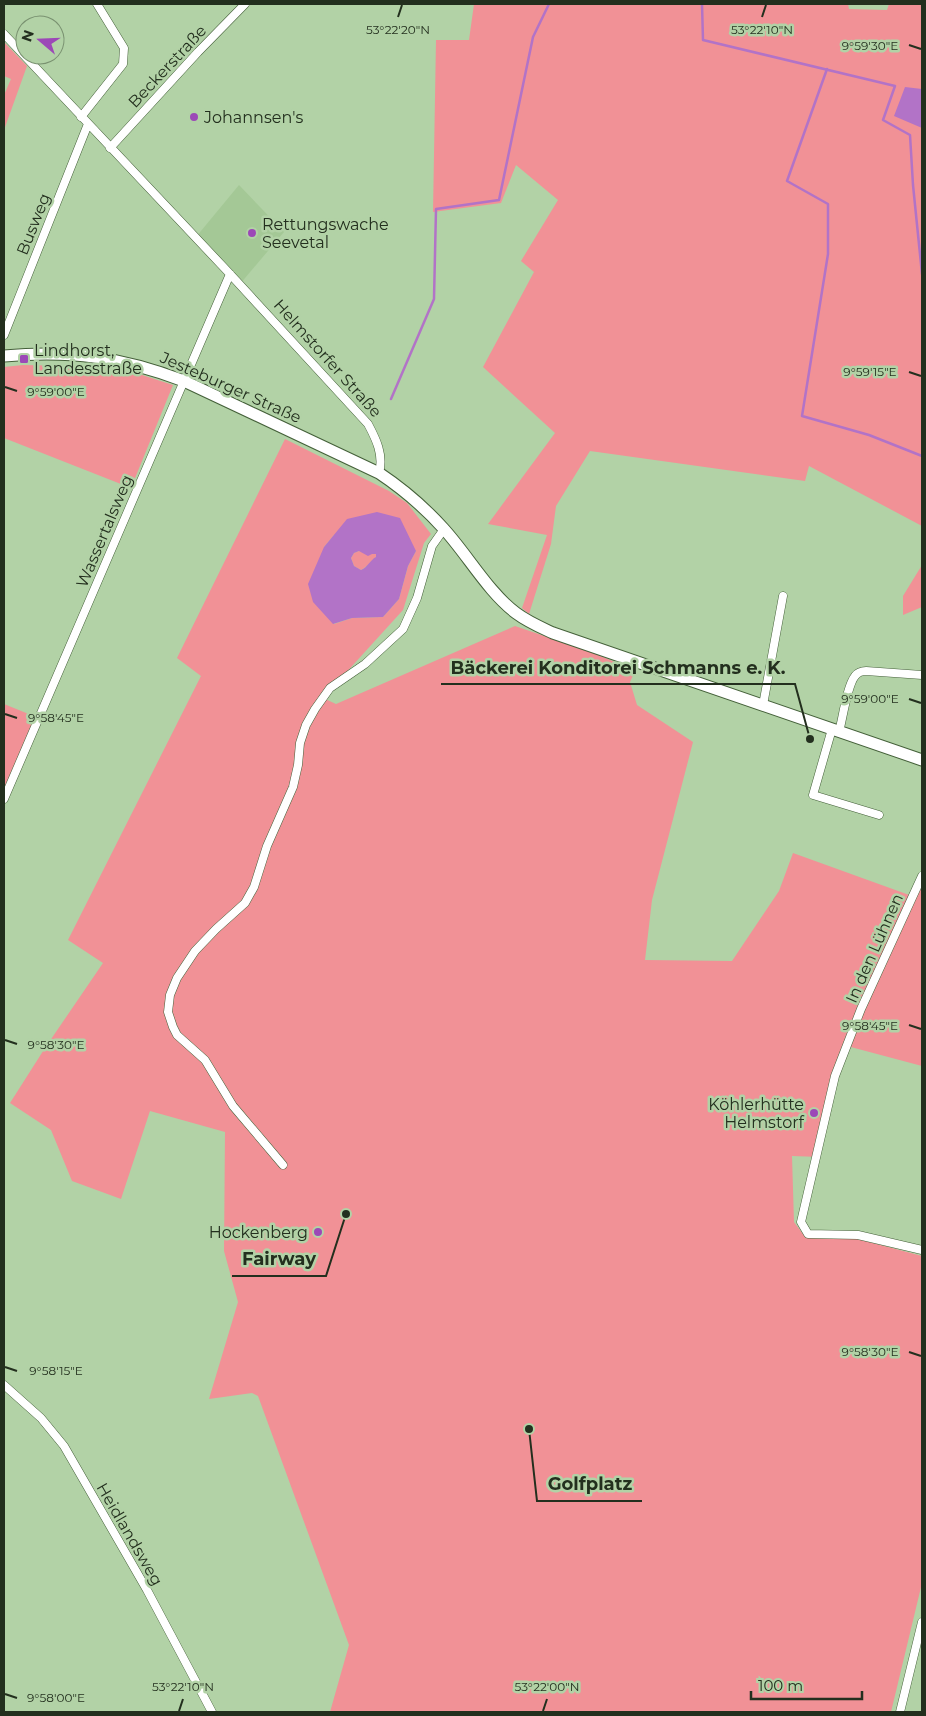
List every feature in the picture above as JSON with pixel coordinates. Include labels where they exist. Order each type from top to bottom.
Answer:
[{"type":"main road","name":"Jesteburger Straße","points":[[4,356],[63,354],[92,356],[124,361],[154,370],[184,381],[379,473]]},
{"type":"main road","points":[[379,473],[418,501],[444,529],[500,598],[532,624],[553,633],[922,760]]},
{"type":"street","points":[[81,116],[123,64],[124,48],[97,4]]},
{"type":"street","name":"Beckerstraße","points":[[110,148],[245,4]]},
{"type":"street","name":"Helmstorfer Straße","points":[[4,34],[368,424],[377,441],[381,467],[379,473]]},
{"type":"street","name":"Busweg","points":[[4,335],[88,124]]},
{"type":"street","name":"Wassertalsweg","points":[[4,799],[230,274]]},
{"type":"street","points":[[283,1166],[232,1106],[205,1060],[177,1035],[168,1012],[170,995],[177,978],[195,951],[216,928],[245,903],[254,887],[267,846],[293,787],[300,743],[314,709],[330,688],[365,664],[403,629],[417,598],[432,546],[444,529]]},
{"type":"street","points":[[763,705],[783,596]]},
{"type":"street","points":[[879,815],[813,795],[855,676],[866,671],[922,675]]},
{"type":"street","name":"In den Lühnen","points":[[922,876],[861,1008],[835,1076],[801,1222],[808,1234],[858,1235],[922,1250]]},
{"type":"street","name":"Heidlandsweg","points":[[4,1384],[41,1418],[64,1446],[147,1590],[212,1712]]},
{"type":"street","points":[[900,1712],[920,1638],[922,1622]]},
{"type":"shaded area","points":[[474,4],[848,4],[849,9],[887,10],[889,4],[922,4],[922,526],[809,466],[805,481],[590,451],[556,506],[551,544],[529,614],[522,608],[547,535],[488,524],[555,433],[483,367],[534,272],[521,261],[558,200],[516,165],[501,203],[433,212],[436,40],[469,40]]},
{"type":"shaded area","points":[[4,42],[15,53],[15,65],[27,66],[4,130],[4,95],[11,79],[4,76]]},
{"type":"shaded area","points":[[905,87],[922,89],[922,128],[894,116]]},
{"type":"shaded area","points":[[239,185],[284,232],[240,284],[196,237]]},
{"type":"shaded area","points":[[23,365],[117,367],[173,385],[131,488],[4,438],[4,367]]},
{"type":"shaded area","points":[[285,439],[389,491],[407,503],[431,534],[424,543],[403,610],[323,698],[336,704],[515,626],[591,652],[627,667],[637,667],[630,682],[637,705],[693,742],[652,900],[645,960],[732,961],[779,891],[793,853],[912,896],[922,876],[922,1066],[847,1046],[837,1077],[820,1157],[792,1156],[794,1222],[806,1238],[858,1239],[922,1256],[922,1583],[891,1712],[330,1712],[349,1645],[258,1396],[252,1393],[209,1399],[238,1302],[224,1251],[225,1132],[150,1111],[121,1199],[72,1181],[51,1130],[10,1103],[103,963],[68,940],[201,676],[177,658]],"holes":[[[334,535],[416,551],[408,566],[399,599],[383,617],[352,618],[334,624],[324,547]]]},
{"type":"shaded area","points":[[377,512],[400,518],[416,551],[408,566],[399,599],[383,617],[352,618],[333,624],[313,602],[308,584],[324,547],[347,519]],"holes":[[[359,551],[368,556],[376,554],[376,557],[363,569],[361,570],[354,566],[351,558],[354,553]]]},
{"type":"shaded area","points":[[359,551],[376,554],[376,557],[361,570],[354,566],[351,558],[354,553]]},
{"type":"shaded area","points":[[922,565],[922,607],[903,615],[903,596]]},
{"type":"shaded area","points":[[4,704],[36,717],[4,791]]},
{"type":"waterway","points":[[391,399],[434,299],[436,209],[499,200],[533,37],[549,4]]},
{"type":"waterway","points":[[702,4],[703,40],[895,86],[883,120],[910,135],[922,274]]},
{"type":"waterway","points":[[827,69],[787,181],[828,204],[828,254],[802,416],[869,435],[922,456]]},
{"type":"place","name":"Johannsen's","points":[[194,117]]},
{"type":"place","name":"Rettungswache Seevetal","points":[[252,233]]},
{"type":"place","name":"Lindhorst, Landesstraße","points":[[24,359]]},
{"type":"place","name":"Bäckerei Konditorei Schmanns e. K.","points":[[810,739]]},
{"type":"place","name":"Köhlerhütte Helmstorf","points":[[814,1113]]},
{"type":"place","name":"Fairway","points":[[346,1214]]},
{"type":"place","name":"Hockenberg","points":[[318,1232]]},
{"type":"place","name":"Golfplatz","points":[[529,1429]]}]
